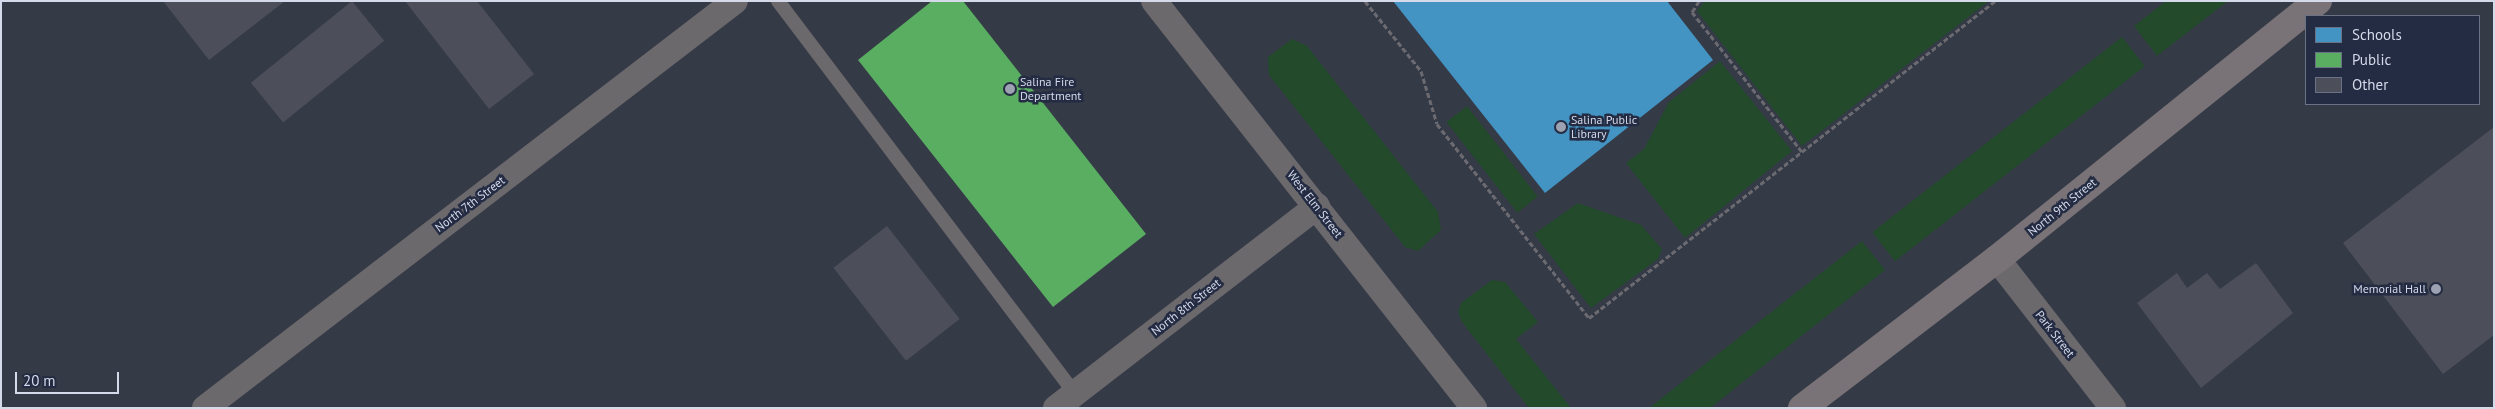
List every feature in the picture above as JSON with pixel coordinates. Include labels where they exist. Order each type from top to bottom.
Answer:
[{"type":"main road","name":"North 9th Street","points":[[1802,408],[1997,259],[2318,1]]},
{"type":"street","name":"North 7th Street","points":[[204,408],[735,1]]},
{"type":"street","name":"West Elm Street","points":[[1154,1],[1474,408]]},
{"type":"street","name":"North 8th Street","points":[[1065,400],[1317,206]]},
{"type":"street","name":"Park Street","points":[[1997,259],[2113,408]]},
{"type":"lane","points":[[778,1],[1065,400]]},
{"type":"path","points":[[1365,1],[1421,71],[1437,124],[1589,318],[1995,1]]},
{"type":"path","points":[[1699,1],[1692,12],[1802,152]]},
{"type":"green space","points":[[1705,1],[1989,1],[1802,146],[1697,11]]},
{"type":"green space","points":[[2166,1],[2228,1],[2157,56],[2134,26]]},
{"type":"green space","points":[[2122,37],[2145,66],[1895,261],[1872,232]]},
{"type":"green space","points":[[1292,39],[1307,46],[1438,212],[1441,230],[1418,251],[1405,247],[1269,75],[1268,57]]},
{"type":"green space","points":[[1720,61],[1792,151],[1685,238],[1626,163],[1644,149],[1669,102]]},
{"type":"green space","points":[[1467,106],[1538,197],[1517,213],[1447,122]]},
{"type":"green space","points":[[1578,203],[1641,225],[1662,249],[1658,259],[1591,308],[1534,234]]},
{"type":"green space","points":[[1862,241],[1885,270],[1710,408],[1649,408]]},
{"type":"green space","points":[[1492,280],[1505,282],[1538,322],[1516,339],[1571,408],[1529,408],[1462,322],[1458,312],[1461,303]]},
{"type":"building: Schools","name":"Salina Public Library","points":[[1393,1],[1667,1],[1713,60],[1545,193]]},
{"type":"building: Public","points":[[932,1],[963,1],[1146,234],[1053,307],[858,60]]},
{"type":"building: Other","points":[[163,1],[285,1],[209,60]]},
{"type":"building: Other","points":[[352,1],[384,41],[283,122],[251,83]]},
{"type":"building: Other","points":[[405,1],[477,1],[534,74],[489,109]]},
{"type":"building: Other","name":"Memorial Hall","points":[[2494,127],[2494,335],[2443,374],[2343,243]]},
{"type":"building: Other","points":[[887,226],[960,319],[906,361],[833,268]]},
{"type":"building: Other","points":[[2256,263],[2293,313],[2201,388],[2137,303],[2177,273],[2187,288],[2207,273],[2220,289]]},
{"type":"place","name":"Salina Fire Department","points":[[1010,89]]},
{"type":"place","name":"Salina Public Library","points":[[1561,127]]},
{"type":"place","name":"Memorial Hall","points":[[2436,289]]}]
